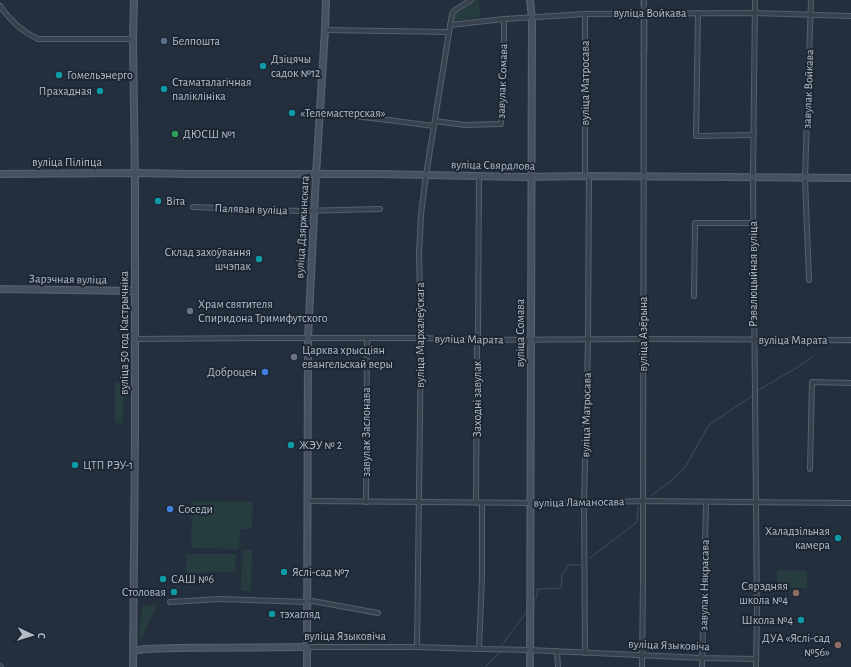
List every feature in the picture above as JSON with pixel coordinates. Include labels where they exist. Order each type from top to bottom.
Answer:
[{"type":"street","name":"вуліца 50 год Кастрычніка","points":[[133,667],[135,443],[134,0]]},
{"type":"street","name":"вуліца Дзяржынскага","points":[[307,667],[308,338],[316,174],[326,30],[326,0]]},
{"type":"street","name":"вуліца Мархалеўскага","points":[[417,647],[421,338],[419,254],[421,215],[426,175],[453,12],[471,0]]},
{"type":"street","name":"вуліца Сомава","points":[[530,0],[532,18],[530,667]]},
{"type":"street","name":"вуліца Азёрына","points":[[642,667],[644,580],[642,502],[644,0]]},
{"type":"street","name":"Рэвалюцыйная вуліца","points":[[755,0],[753,223],[756,667]]},
{"type":"street","name":"завулак Войкава","points":[[808,280],[805,178],[811,0]]},
{"type":"street","points":[[0,6],[20,28],[38,39],[133,39]]},
{"type":"street","points":[[698,13],[696,136],[754,135]]},
{"type":"street","name":"вуліца Войкава","points":[[450,25],[585,14],[755,13],[851,16]]},
{"type":"street","name":"вуліца Матросава","points":[[584,652],[584,503],[588,340],[585,14]]},
{"type":"street","name":"завулак Сомава","points":[[435,124],[501,124],[504,20]]},
{"type":"street","points":[[326,30],[449,32]]},
{"type":"street","points":[[320,112],[435,124]]},
{"type":"street","name":"вуліца Свярдлова","points":[[135,172],[188,174],[531,177],[851,178]]},
{"type":"street","name":"вуліца Піліпца","points":[[0,174],[135,172]]},
{"type":"street","name":"Заходні завулак","points":[[476,503],[480,176]]},
{"type":"street","name":"Палявая вуліца","points":[[193,207],[314,211],[380,209]]},
{"type":"street","points":[[694,296],[695,223],[753,223]]},
{"type":"street","name":"Зарэчная вуліца","points":[[0,289],[135,291]]},
{"type":"street","name":"завулак Заслонава","points":[[366,502],[367,338]]},
{"type":"street","name":"вуліца Марата","points":[[135,339],[421,338],[477,340],[851,340]]},
{"type":"street","points":[[810,469],[812,382],[851,383]]},
{"type":"street","name":"вуліца Ламаносава","points":[[307,501],[476,503],[851,503]]},
{"type":"street","points":[[480,649],[482,503]]},
{"type":"street","name":"завулак Някрасава","points":[[702,667],[706,503]]},
{"type":"street","points":[[170,602],[220,599],[307,601],[378,613]]},
{"type":"street","name":"вуліца Языковіча","points":[[133,651],[174,648],[417,647],[756,659]]},
{"type":"street","points":[[557,651],[558,667]]},
{"type":"green space","points":[[474,0],[479,0],[480,17],[455,21],[453,18],[454,13]]},
{"type":"green space","points":[[115,382],[124,383],[123,423],[115,423]]},
{"type":"green space","points":[[192,501],[253,502],[252,529],[240,529],[239,549],[191,548]]},
{"type":"green space","points":[[242,550],[252,550],[251,591],[241,591]]},
{"type":"green space","points":[[186,554],[236,554],[235,572],[186,573]]},
{"type":"green space","points":[[777,570],[807,571],[807,588],[777,587]]},
{"type":"green space","points":[[157,605],[142,638],[139,638],[142,606]]},
{"type":"waterway","points":[[640,7],[641,0]]},
{"type":"waterway","points":[[641,15],[641,171]]},
{"type":"waterway","points":[[647,16],[647,54]]},
{"type":"waterway","points":[[820,343],[851,343]]},
{"type":"waterway","points":[[757,391],[812,357]]},
{"type":"waterway","points":[[651,496],[672,480],[685,467],[709,425],[752,396]]},
{"type":"waterway","points":[[590,558],[637,522],[638,506]]},
{"type":"waterway","points":[[534,609],[534,599],[537,597],[537,589],[561,588],[562,574],[567,565],[584,564]]},
{"type":"waterway","points":[[501,646],[528,610]]},
{"type":"waterway","points":[[485,667],[500,652]]},
{"type":"place","name":"Белпошта","points":[[164,41]]},
{"type":"place","name":"Дзіцячы садок №12","points":[[263,66]]},
{"type":"place","name":"Гомельэнерго","points":[[59,75]]},
{"type":"place","name":"Стаматалагічная паліклініка","points":[[164,89]]},
{"type":"place","name":"Прахадная","points":[[100,91]]},
{"type":"place","name":"«Телемастерская»","points":[[292,113]]},
{"type":"place","name":"ДЮСШ №1","points":[[175,134]]},
{"type":"place","name":"Віта","points":[[158,201]]},
{"type":"place","name":"Склад захоўвання шчэпак","points":[[259,259]]},
{"type":"place","name":"Храм святителя Спиридона Тримифутского","points":[[190,311]]},
{"type":"place","name":"Царква хрысціян евангельскай веры","points":[[294,357]]},
{"type":"place","name":"Доброцен","points":[[265,372]]},
{"type":"place","name":"ЖЭУ № 2","points":[[291,445]]},
{"type":"place","name":"ЦТП РЭУ-1","points":[[75,465]]},
{"type":"place","name":"Соседи","points":[[170,509]]},
{"type":"place","name":"Халадзільная камера","points":[[838,538]]},
{"type":"place","name":"Яслі-сад №7","points":[[284,572]]},
{"type":"place","name":"САШ №6","points":[[163,579]]},
{"type":"place","name":"Столовая","points":[[174,592]]},
{"type":"place","name":"Сярэдняя школа №4","points":[[796,593]]},
{"type":"place","name":"тэхагляд","points":[[272,614]]},
{"type":"place","name":"Школа №4","points":[[801,620]]},
{"type":"place","name":"ДУА «Яслі-сад №56»","points":[[838,645]]}]
